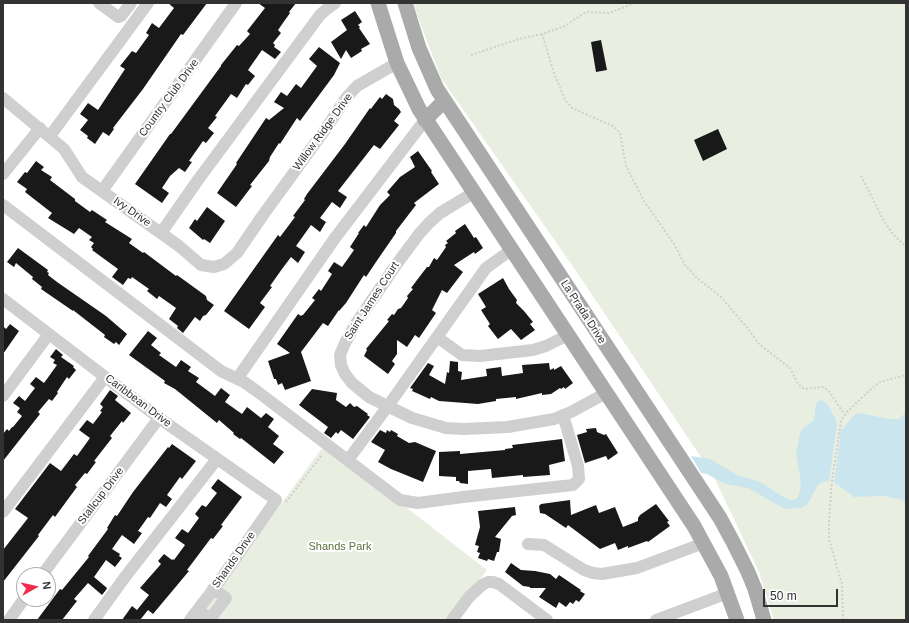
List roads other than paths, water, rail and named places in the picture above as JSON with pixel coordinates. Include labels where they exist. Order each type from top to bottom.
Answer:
[{"type":"main road","points":[[378,3],[397,63],[410,94],[425,120],[704,543],[721,576],[737,620]]},
{"type":"main road","name":"La Prada Drive","points":[[405,3],[424,61],[444,101],[720,518],[748,572],[755,589],[764,620]]},
{"type":"main road","points":[[425,120],[444,101]]},
{"type":"street","points":[[99,3],[118,16],[121,16],[131,3]]},
{"type":"street","points":[[50,136],[148,3]]},
{"type":"street","name":"Country Club Drive","points":[[102,192],[236,3]]},
{"type":"street","points":[[161,233],[198,180],[320,15],[335,3]]},
{"type":"street","name":"Willow Ridge Drive","points":[[263,215],[327,127],[346,98],[358,86],[397,63]]},
{"type":"street","name":"Ivy Drive","points":[[3,98],[64,149],[82,177],[180,246],[201,265],[214,268],[224,264],[237,253],[263,215]]},
{"type":"street","points":[[237,379],[335,238],[425,120]]},
{"type":"street","points":[[3,174],[40,128]]},
{"type":"street","name":"Saint James Court","points":[[473,192],[440,213],[419,234],[371,301],[345,343],[340,355],[341,364],[348,379],[369,397],[412,418],[432,425],[464,430],[508,428],[554,419],[606,393]]},
{"type":"street","points":[[3,205],[221,371],[258,392],[400,500],[418,503],[573,485],[580,479],[578,466],[563,415]]},
{"type":"street","points":[[348,460],[486,268],[511,250]]},
{"type":"street","name":"Caribbean Drive","points":[[3,299],[160,418],[276,500]]},
{"type":"street","points":[[3,396],[8,381],[49,334]]},
{"type":"street","points":[[437,337],[462,355],[480,356],[533,350],[546,346],[568,335]]},
{"type":"street","points":[[3,512],[105,377]]},
{"type":"street","name":"Stallcup Drive","points":[[48,567],[160,418]]},
{"type":"street","points":[[94,620],[125,577],[217,459]]},
{"type":"street","name":"Shands Drive","points":[[190,620],[214,589],[276,500]]},
{"type":"street","points":[[528,544],[544,545],[584,570],[602,574],[636,568],[704,543]]},
{"type":"street","points":[[452,620],[469,597],[482,585],[488,582],[493,582],[499,584],[547,620]]},
{"type":"street","points":[[656,620],[728,593]]},
{"type":"street","points":[[8,620],[18,607]]},
{"type":"water","points":[[820,400],[828,405],[837,425],[829,481],[818,485],[807,505],[801,508],[785,509],[748,488],[725,484],[707,474],[701,473],[691,456],[710,459],[737,475],[760,482],[787,499],[796,499],[799,495],[801,482],[796,453],[800,433],[803,428],[814,420],[816,403]]},
{"type":"water","points":[[906,412],[906,503],[900,499],[883,496],[854,497],[834,482],[841,430],[855,414],[859,413],[889,419],[899,419]]},
{"type":"park label","name":"Shands Park","points":[[340,547]]}]
